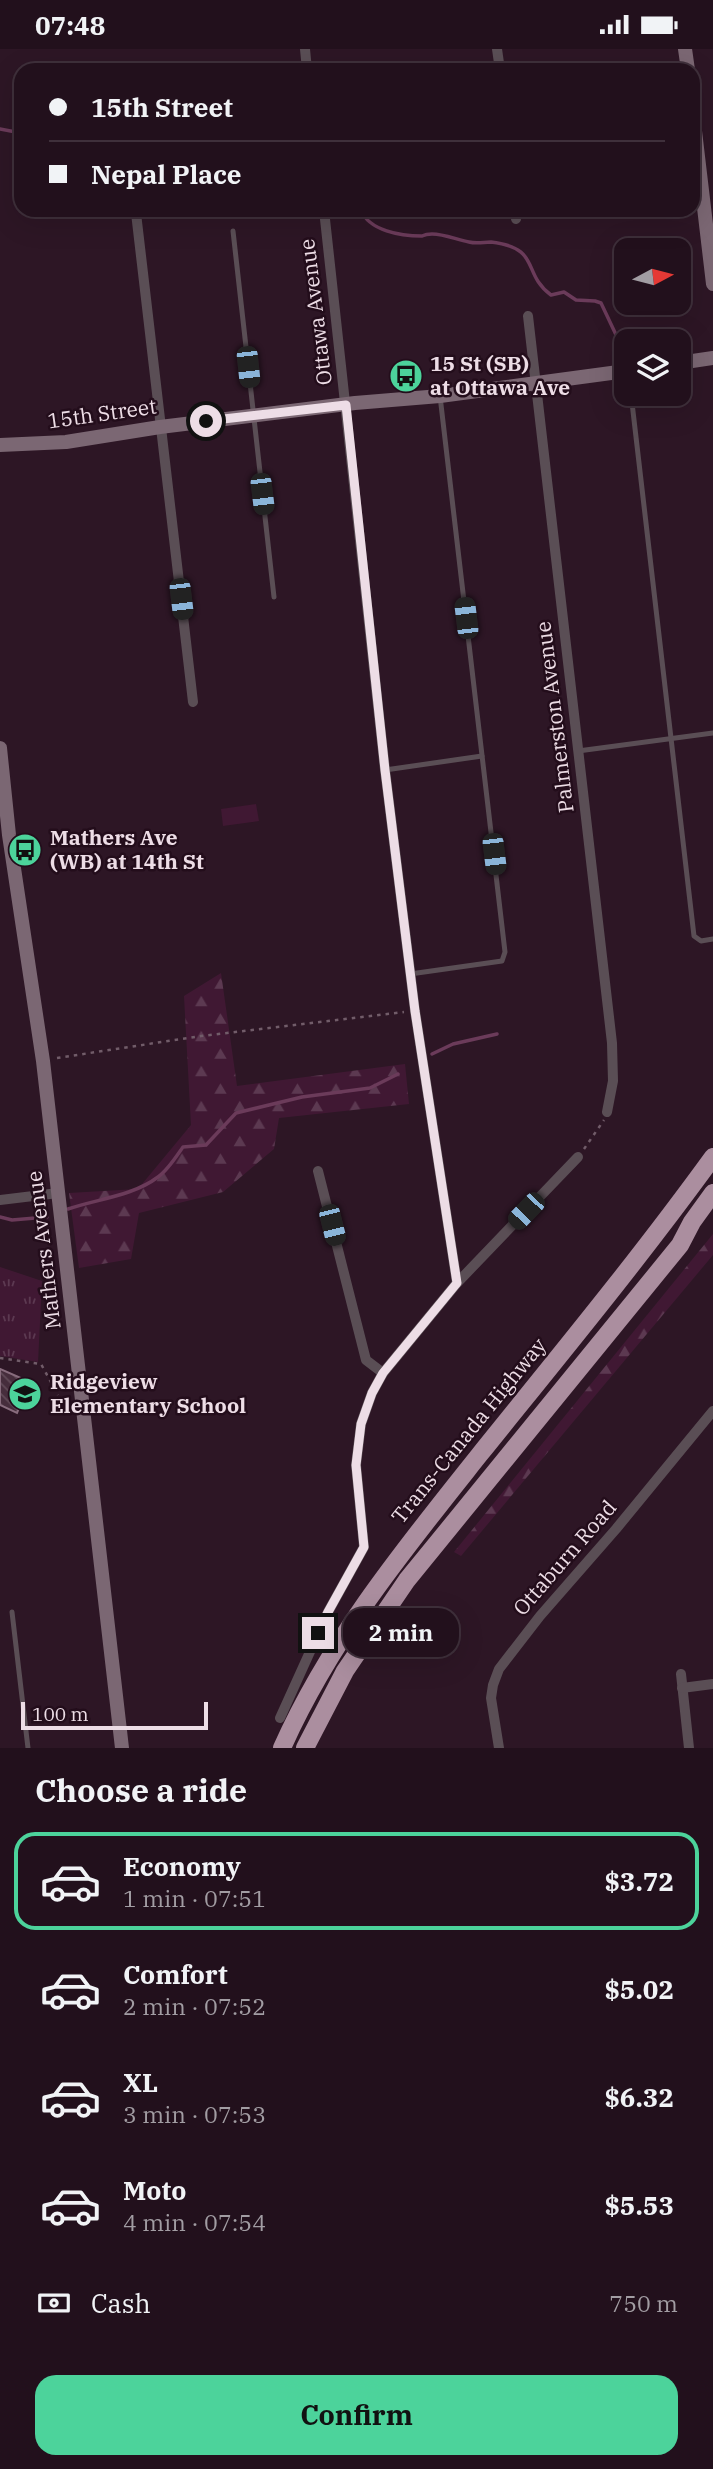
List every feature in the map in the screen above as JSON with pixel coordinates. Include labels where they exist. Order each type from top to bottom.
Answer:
[{"type":"highway","points":[[626,1271],[713,1139]]},
{"type":"highway","name":"Trans-Canada Highway","points":[[282,1748],[327,1660],[368,1598],[713,1157]]},
{"type":"highway","points":[[681,1245],[692,1222],[713,1193]]},
{"type":"highway","points":[[305,1748],[345,1671],[407,1580],[713,1207]]},
{"type":"street","points":[[700,174],[713,284]]},
{"type":"street","points":[[136,217],[193,702]]},
{"type":"street","name":"Ottawa Avenue","points":[[325,217],[410,974],[457,1283]]},
{"type":"street","name":"Palmerston Avenue","points":[[528,316],[612,1043],[613,1081],[607,1112]]},
{"type":"street","points":[[691,361],[713,358]]},
{"type":"street","name":"15th Street","points":[[0,445],[66,442],[160,427],[440,396],[614,373]]},
{"type":"street","name":"Mathers Avenue","points":[[0,748],[4,828],[43,1061],[122,1748]]},
{"type":"street","points":[[280,1718],[328,1612],[364,1547],[356,1465],[361,1424],[372,1393],[383,1373],[457,1283],[578,1157]]},
{"type":"street","points":[[318,1171],[366,1360],[383,1373]]},
{"type":"street","points":[[0,1200],[58,1193]]},
{"type":"street","name":"Ottaburn Road","points":[[499,1748],[492,1698],[499,1669],[540,1616],[713,1412]]},
{"type":"street","points":[[681,1674],[689,1748]]},
{"type":"street","points":[[682,1688],[713,1684]]},
{"type":"lane","points":[[233,231],[274,597]]},
{"type":"lane","points":[[410,974],[502,961],[505,952],[440,396]]},
{"type":"lane","points":[[632,406],[694,936],[701,941],[713,939]]},
{"type":"lane","points":[[578,751],[713,733]]},
{"type":"lane","points":[[385,770],[482,756]]},
{"type":"lane","points":[[12,1612],[28,1748]]},
{"type":"path","points":[[43,1061],[201,1036],[415,1011]]},
{"type":"path","points":[[578,1157],[600,1128],[607,1112]]},
{"type":"path","points":[[0,1358],[41,1364],[58,1395]]},
{"type":"green space","points":[[256,804],[259,821],[223,826],[221,809]]},
{"type":"green space","points":[[221,973],[237,1086],[405,1064],[409,1104],[279,1118],[274,1149],[223,1192],[139,1213],[131,1259],[79,1268],[69,1193],[138,1189],[191,1125],[184,996]]},
{"type":"green space","points":[[713,1234],[713,1255],[461,1556],[454,1552]]},
{"type":"green space","points":[[0,1267],[42,1281],[38,1362],[0,1356]]},
{"type":"building","points":[[0,1369],[30,1382],[17,1413],[0,1405]]},
{"type":"waterway","points":[[0,129],[14,132]]},
{"type":"waterway","points":[[365,217],[378,227],[405,235],[437,234],[472,243],[507,245],[518,250],[529,262],[542,287],[551,295],[564,292],[576,300],[601,303],[614,331]]},
{"type":"waterway","points":[[432,1054],[453,1044],[497,1034]]},
{"type":"waterway","points":[[68,1209],[126,1193],[148,1183],[165,1171],[183,1147],[206,1145],[236,1113],[302,1097],[370,1088],[398,1074]]},
{"type":"waterway","points":[[0,1217],[12,1220],[47,1217]]},
{"type":"place","name":"15 St (SB) at Ottawa Ave","points":[[406,376]]},
{"type":"place","name":"Mathers Ave (WB) at 14th St","points":[[25,850]]},
{"type":"place","name":"Ridgeview Elementary School","points":[[25,1394]]},
{"type":"route","points":[[206,421],[346,405],[385,770],[415,1011],[457,1283],[383,1373],[372,1393],[361,1424],[356,1465],[364,1547],[318,1633]]}]
